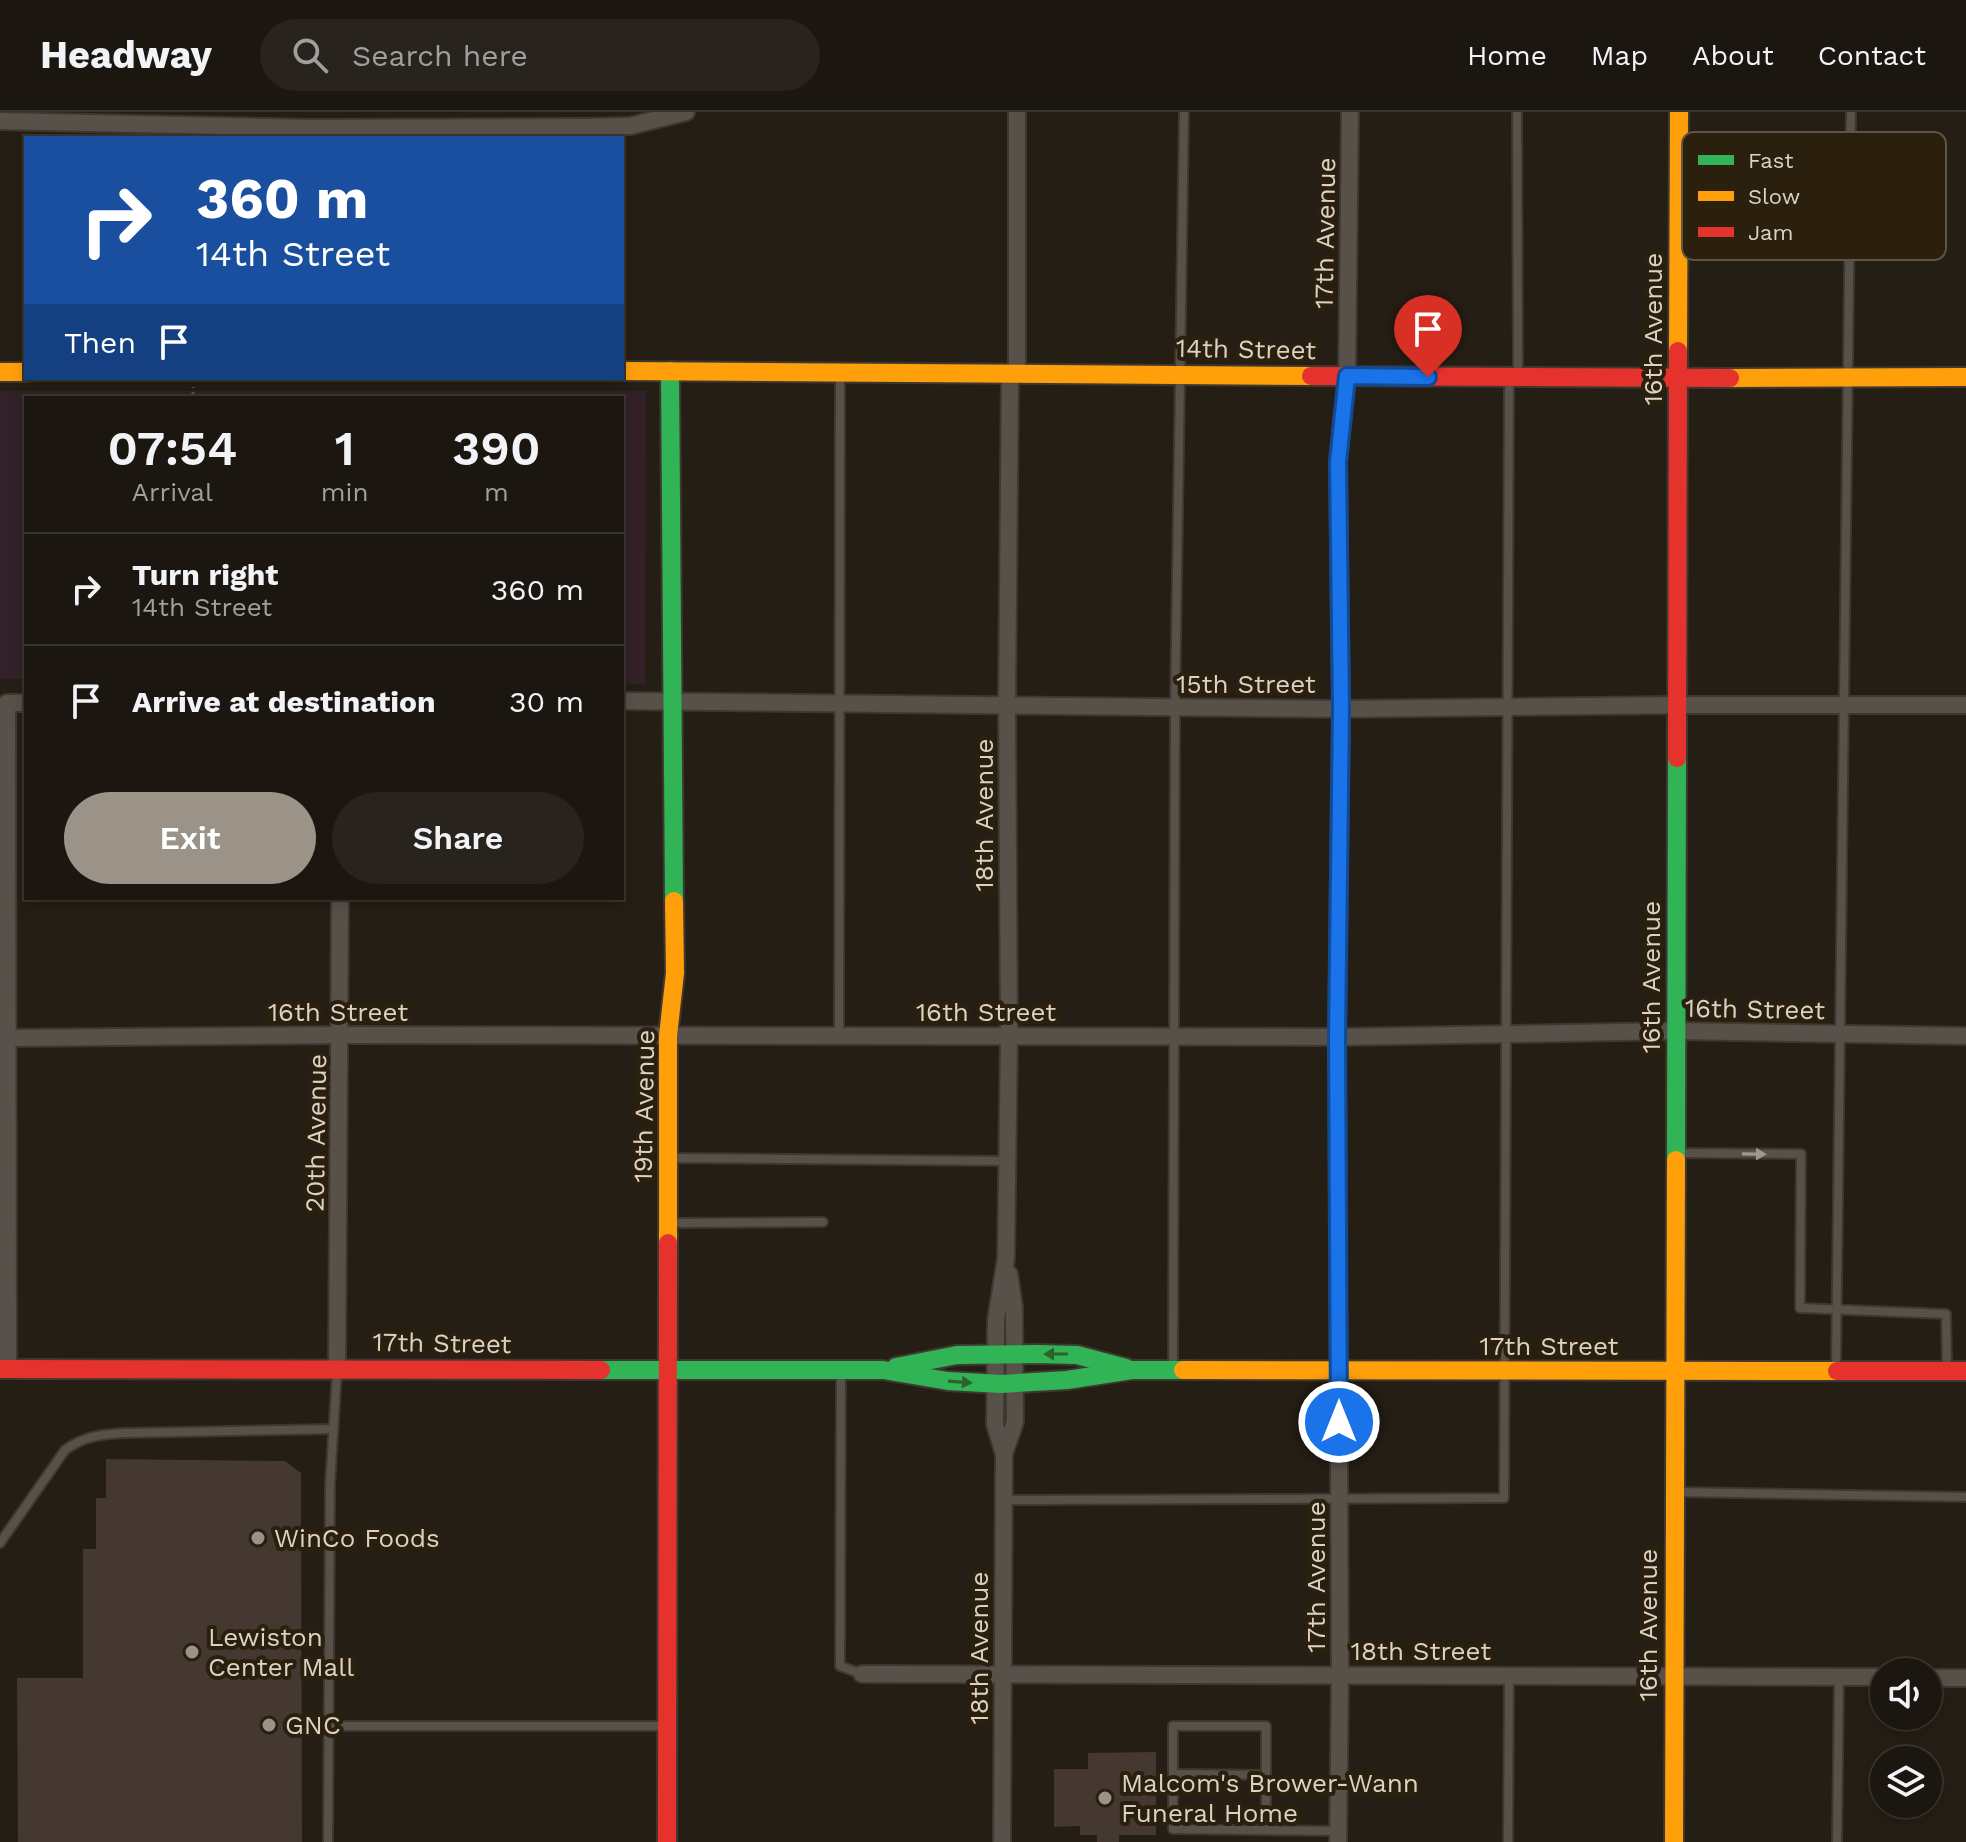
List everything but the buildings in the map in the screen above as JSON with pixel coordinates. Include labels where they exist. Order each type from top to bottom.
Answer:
[{"type":"main road","name":"16th Avenue","points":[[1674,1842],[1679,112]]},
{"type":"main road","name":"14th Street","points":[[624,371],[1966,377]]},
{"type":"main road","name":"19th Avenue","points":[[667,1842],[670,1371],[668,1036],[675,973],[670,371]]},
{"type":"main road","points":[[0,372],[24,372]]},
{"type":"main road","name":"17th Street","points":[[883,1370],[957,1355],[1015,1354],[1077,1355],[1132,1370]]},
{"type":"main road","name":"17th Street","points":[[4,1369],[883,1370],[958,1382],[995,1383],[1071,1382],[1132,1370],[1966,1371]]},
{"type":"street","points":[[0,121],[310,128],[586,127],[630,126],[686,112]]},
{"type":"street","name":"18th Avenue","points":[[1002,1842],[1004,1454],[995,1425],[995,1354],[996,1320],[1006,1258],[1009,1036],[1007,703],[1017,112]]},
{"type":"street","name":"17th Avenue","points":[[1338,1836],[1337,1037],[1341,709],[1338,462],[1347,376],[1350,112]]},
{"type":"street","name":"15th Street","points":[[624,701],[1341,709],[1966,705]]},
{"type":"street","points":[[4,1369],[6,1038],[3,1020],[7,703],[24,703]]},
{"type":"street","name":"20th Avenue","points":[[337,1368],[340,900]]},
{"type":"street","name":"16th Street","points":[[6,1038],[341,1035],[1337,1037],[1676,1031],[1966,1036]]},
{"type":"street","name":"18th Avenue","points":[[1004,1454],[1015,1422],[1014,1307],[1006,1258]]},
{"type":"street","name":"18th Street","points":[[862,1674],[1870,1677]]},
{"type":"street","points":[[1942,1678],[1966,1678]]},
{"type":"lane","points":[[1173,1370],[1175,708],[1184,112]]},
{"type":"lane","points":[[1004,1500],[1504,1498],[1507,707],[1517,112]]},
{"type":"lane","points":[[1851,112],[1851,132]]},
{"type":"lane","points":[[1836,1372],[1850,260]]},
{"type":"lane","points":[[838,1036],[840,372]]},
{"type":"lane","points":[[1676,1153],[1801,1154],[1800,1308],[1946,1314],[1947,1372]]},
{"type":"lane","points":[[669,1158],[1007,1161]]},
{"type":"lane","points":[[669,1223],[823,1222]]},
{"type":"lane","points":[[328,1842],[330,1485],[337,1368]]},
{"type":"lane","points":[[841,1370],[840,1666],[862,1674]]},
{"type":"lane","points":[[0,1543],[65,1450],[79,1440],[114,1434],[333,1429]]},
{"type":"lane","points":[[1675,1492],[1966,1497]]},
{"type":"lane","points":[[1508,1842],[1509,1675]]},
{"type":"lane","points":[[1837,1842],[1839,1676]]},
{"type":"lane","points":[[329,1726],[668,1726]]},
{"type":"lane","points":[[1266,1830],[1266,1726],[1173,1726],[1173,1829],[1266,1830],[1338,1836]]},
{"type":"lane","points":[[1173,1774],[1266,1775]]},
{"type":"path","points":[[193,387],[193,396]]},
{"type":"shaded area","points":[[0,391],[646,391],[645,684],[624,683],[624,396],[24,396],[24,679],[0,679]]},
{"type":"traffic: fast","points":[[670,371],[674,901]]},
{"type":"traffic: fast","points":[[1676,1160],[1677,758]]},
{"type":"traffic: fast","points":[[896,1367],[957,1355],[1037,1354],[1077,1355],[1126,1368]]},
{"type":"traffic: fast","points":[[601,1370],[883,1370],[948,1381],[1001,1384],[1067,1380],[1132,1370],[1183,1370]]},
{"type":"traffic: slow","points":[[1678,351],[1679,112]]},
{"type":"traffic: slow","points":[[624,371],[1311,376]]},
{"type":"traffic: slow","points":[[0,372],[24,372]]},
{"type":"traffic: slow","points":[[1730,378],[1966,377]]},
{"type":"traffic: slow","points":[[668,1243],[668,1036],[675,973],[674,901]]},
{"type":"traffic: slow","points":[[1674,1842],[1676,1160]]},
{"type":"traffic: slow","points":[[1183,1370],[1837,1371]]},
{"type":"traffic: jam","points":[[1677,758],[1678,351]]},
{"type":"traffic: jam","points":[[1311,376],[1730,378]]},
{"type":"traffic: jam","points":[[667,1842],[668,1243]]},
{"type":"traffic: jam","points":[[0,1369],[601,1370]]},
{"type":"traffic: jam","points":[[1837,1371],[1966,1371]]},
{"type":"place","name":"WinCo Foods","points":[[258,1538]]},
{"type":"place","name":"Lewiston Center Mall","points":[[192,1652]]},
{"type":"place","name":"GNC","points":[[269,1725]]},
{"type":"place","name":"Malcom's Brower-Wann Funeral Home","points":[[1105,1798]]},
{"type":"route","points":[[1339,1422],[1337,1037],[1341,709],[1338,462],[1347,376],[1428,377]]}]
